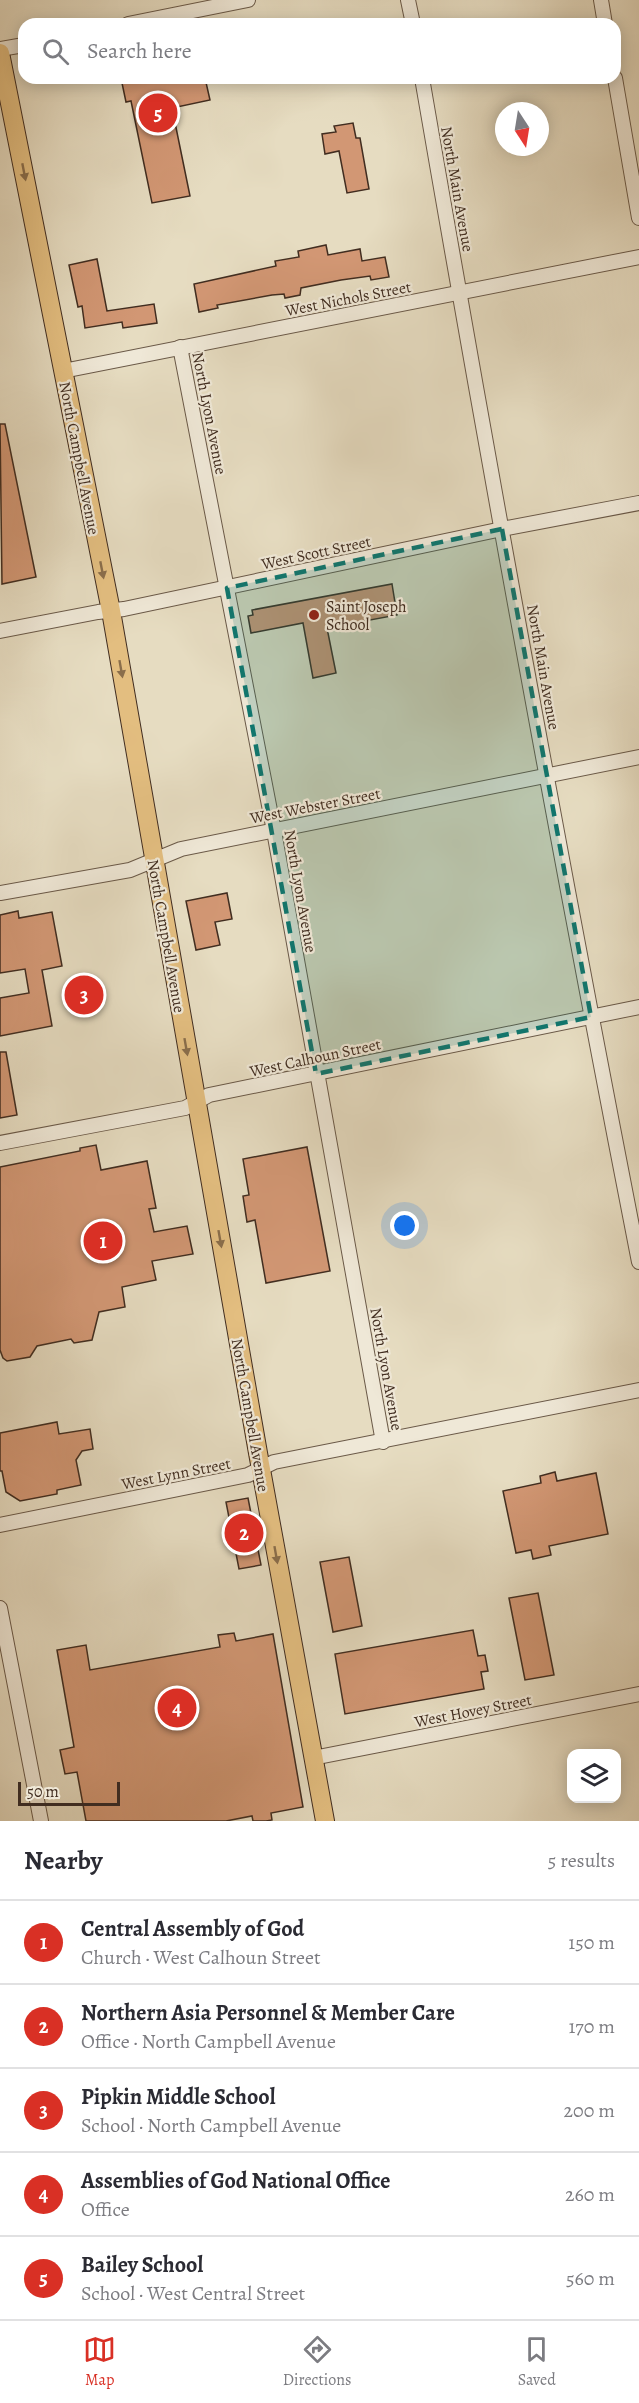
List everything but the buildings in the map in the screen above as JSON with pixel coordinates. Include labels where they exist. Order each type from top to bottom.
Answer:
[{"type":"main road","name":"North Campbell Avenue","points":[[0,51],[111,611],[196,1102],[325,1821]]},
{"type":"street","points":[[158,18],[248,0]]},
{"type":"street","points":[[408,0],[412,18]]},
{"type":"street","points":[[601,0],[604,18]]},
{"type":"street","points":[[0,51],[18,46]]},
{"type":"street","name":"North Main Avenue","points":[[423,84],[591,1017],[639,1262]]},
{"type":"street","points":[[616,84],[639,218]]},
{"type":"street","name":"West Nichols Street","points":[[63,371],[639,257]]},
{"type":"street","name":"North Lyon Avenue","points":[[180,347],[274,831],[383,1442]]},
{"type":"street","name":"West Scott Street","points":[[0,632],[639,503]]},
{"type":"street","name":"West Webster Street","points":[[0,893],[130,870],[181,849],[639,757]]},
{"type":"street","name":"West Calhoun Street","points":[[0,1143],[185,1108],[209,1095],[639,1007]]},
{"type":"street","name":"West Lynn Street","points":[[0,1526],[248,1475],[274,1462],[639,1390]]},
{"type":"street","points":[[0,1608],[41,1821]]},
{"type":"street","name":"West Hovey Street","points":[[313,1758],[639,1694]]},
{"type":"highlighted area","points":[[502,529],[591,1017],[316,1074],[227,588]]},
{"type":"place","name":"Bailey School","points":[[158,113]]},
{"type":"place","name":"Saint Joseph School","points":[[314,615]]},
{"type":"place","name":"Pipkin Middle School","points":[[84,995]]},
{"type":"place","name":"Central Assembly of God","points":[[103,1241]]},
{"type":"place","name":"Northern Asia Personnel & Member Care","points":[[244,1533]]},
{"type":"place","name":"Assemblies of God National Office","points":[[177,1708]]}]
